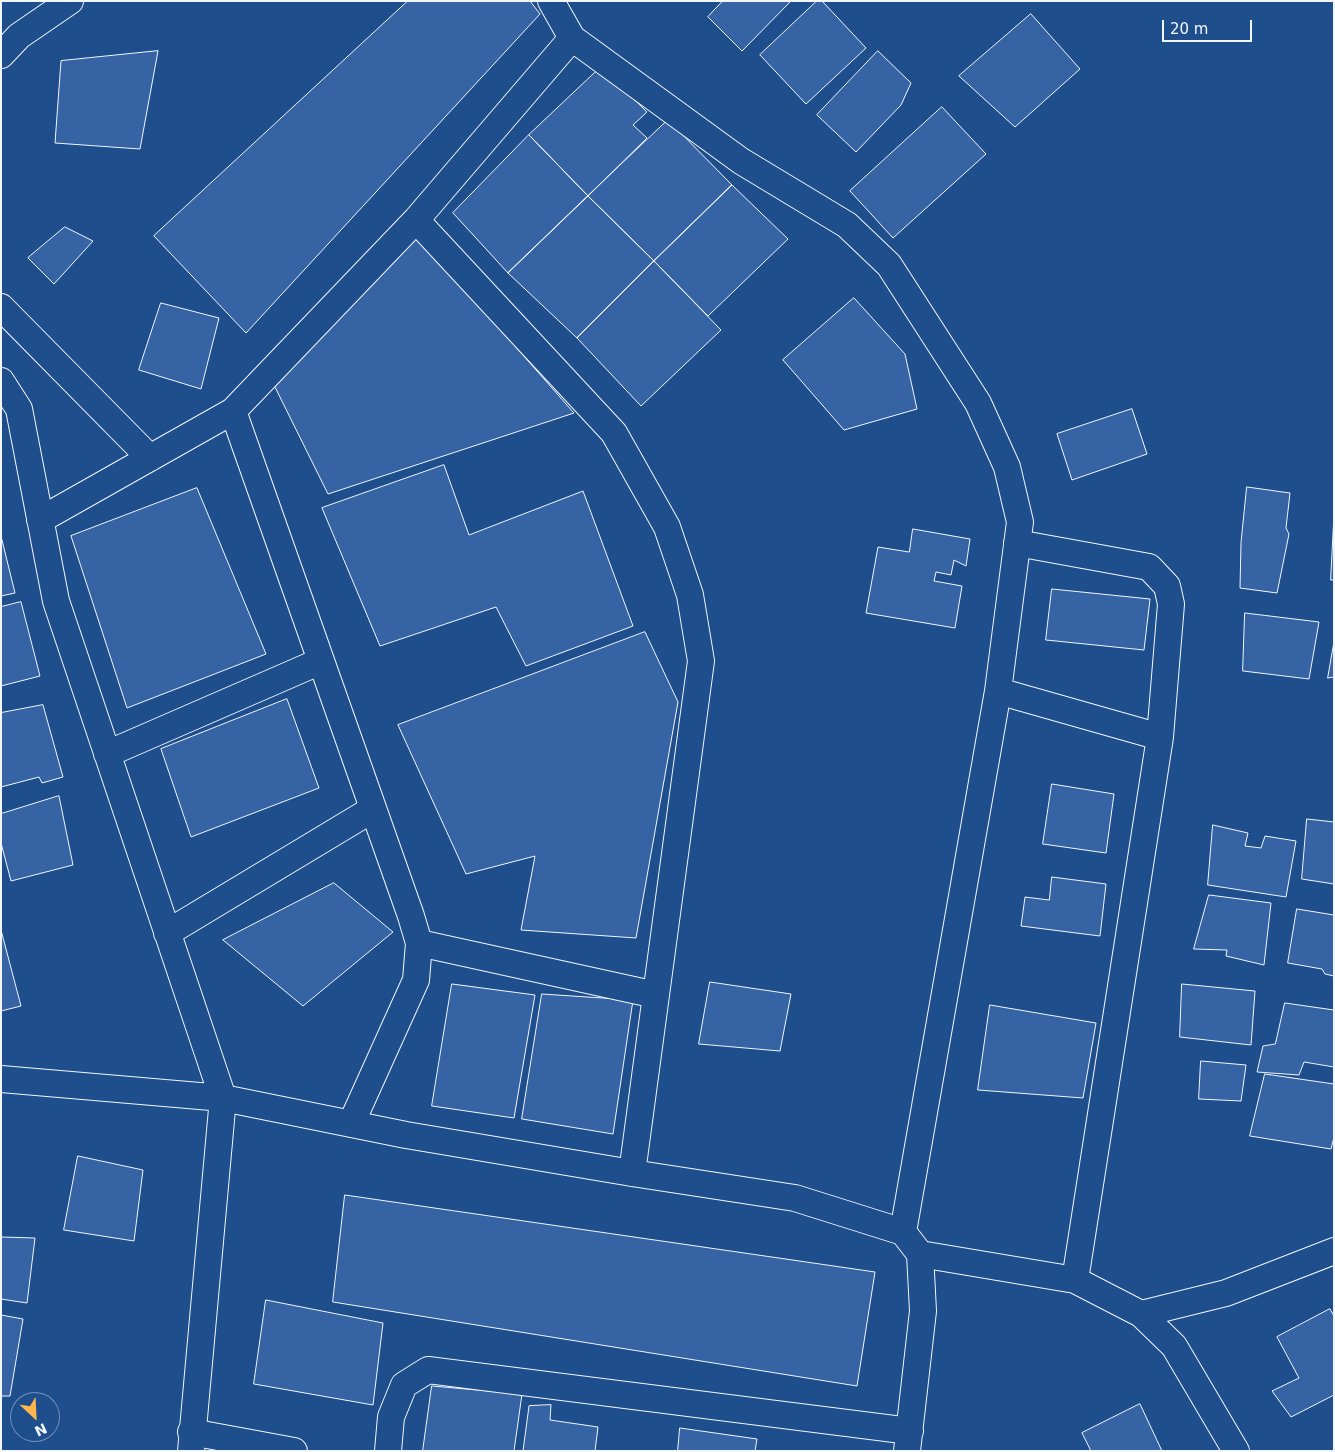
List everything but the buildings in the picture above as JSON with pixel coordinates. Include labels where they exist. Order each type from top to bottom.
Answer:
[{"type":"street","points":[[1,55],[20,36],[70,1]]},
{"type":"street","points":[[551,1],[572,38],[741,161],[847,225],[889,265],[978,403],[1007,467],[1020,522],[998,691],[903,1232]]},
{"type":"street","points":[[40,520],[233,411],[416,220],[572,38]]},
{"type":"street","points":[[416,220],[614,433],[667,527],[690,594],[700,661],[632,1173]]},
{"type":"street","points":[[1,308],[150,458]]},
{"type":"street","points":[[1,381],[18,409],[56,601],[223,1098],[191,1441],[294,1451]]},
{"type":"street","points":[[233,411],[419,943],[416,980],[351,1124]]},
{"type":"street","points":[[1017,544],[1149,568],[1167,586],[1171,604],[1160,737],[1075,1280]]},
{"type":"street","points":[[108,754],[321,661]]},
{"type":"street","points":[[998,691],[1160,737]]},
{"type":"street","points":[[167,933],[373,809]]},
{"type":"street","points":[[419,943],[656,995]]},
{"type":"street","points":[[1,1079],[223,1098],[351,1124],[632,1173],[795,1198],[903,1232],[920,1254],[923,1311],[908,1441],[428,1370],[404,1385],[391,1417],[388,1451]]},
{"type":"street","points":[[1141,1314],[1226,1293],[1334,1252]]},
{"type":"street","points":[[920,1254],[1075,1280],[1141,1314],[1174,1346],[1236,1451]]}]
